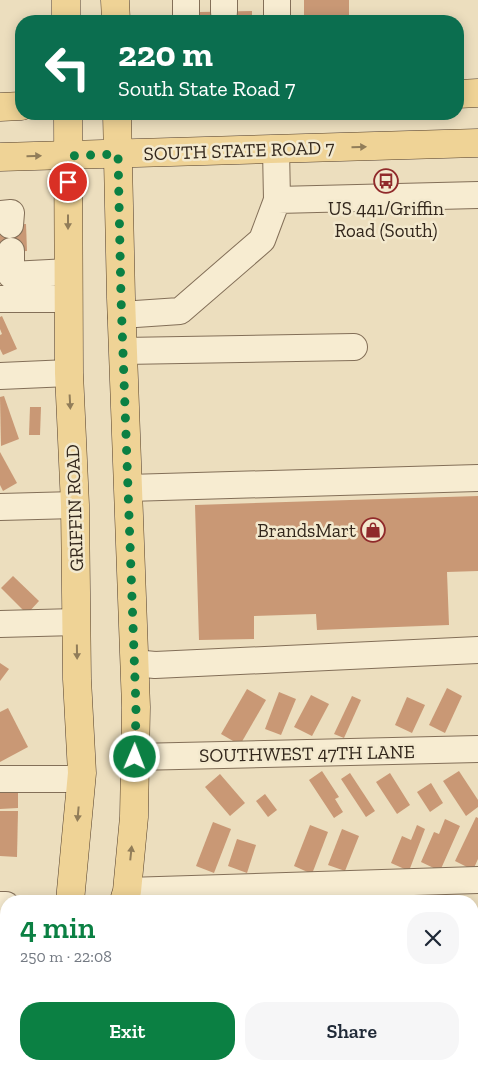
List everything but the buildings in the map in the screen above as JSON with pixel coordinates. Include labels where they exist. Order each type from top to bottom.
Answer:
[{"type":"main road","points":[[66,0],[66,15]]},
{"type":"main road","points":[[116,0],[116,15]]},
{"type":"main road","points":[[464,94],[478,93]]},
{"type":"main road","points":[[0,107],[15,106]]},
{"type":"main road","name":"GRIFFIN ROAD","points":[[68,120],[69,373],[75,505],[76,622],[81,779],[71,895]]},
{"type":"main road","points":[[117,120],[121,314],[136,707],[134,817],[126,895]]},
{"type":"main road","name":"SOUTH STATE ROAD 7","points":[[0,157],[478,143]]},
{"type":"street","points":[[186,0],[186,15]]},
{"type":"street","points":[[277,0],[277,15]]},
{"type":"street","points":[[121,314],[180,311],[262,240],[277,200],[276,149]]},
{"type":"street","points":[[277,200],[478,195]]},
{"type":"street","points":[[11,251],[11,274],[68,272]]},
{"type":"street","points":[[0,299],[69,299]]},
{"type":"street","points":[[123,351],[354,346]]},
{"type":"street","points":[[0,376],[69,373]]},
{"type":"street","points":[[128,488],[478,478]]},
{"type":"street","points":[[0,507],[75,505]]},
{"type":"street","points":[[0,624],[76,622]]},
{"type":"street","points":[[134,664],[155,665],[478,650]]},
{"type":"street","name":"SOUTHWEST 47TH LANE","points":[[135,757],[478,749]]},
{"type":"street","points":[[0,779],[81,779]]},
{"type":"street","points":[[148,895],[478,880]]},
{"type":"place","name":"US 441/Griffin Road (South)","points":[[386,181]]},
{"type":"place","name":"BrandsMart","points":[[373,530]]},
{"type":"route","points":[[68,182],[68,156],[118,154],[121,298],[136,707],[135,757]]}]
